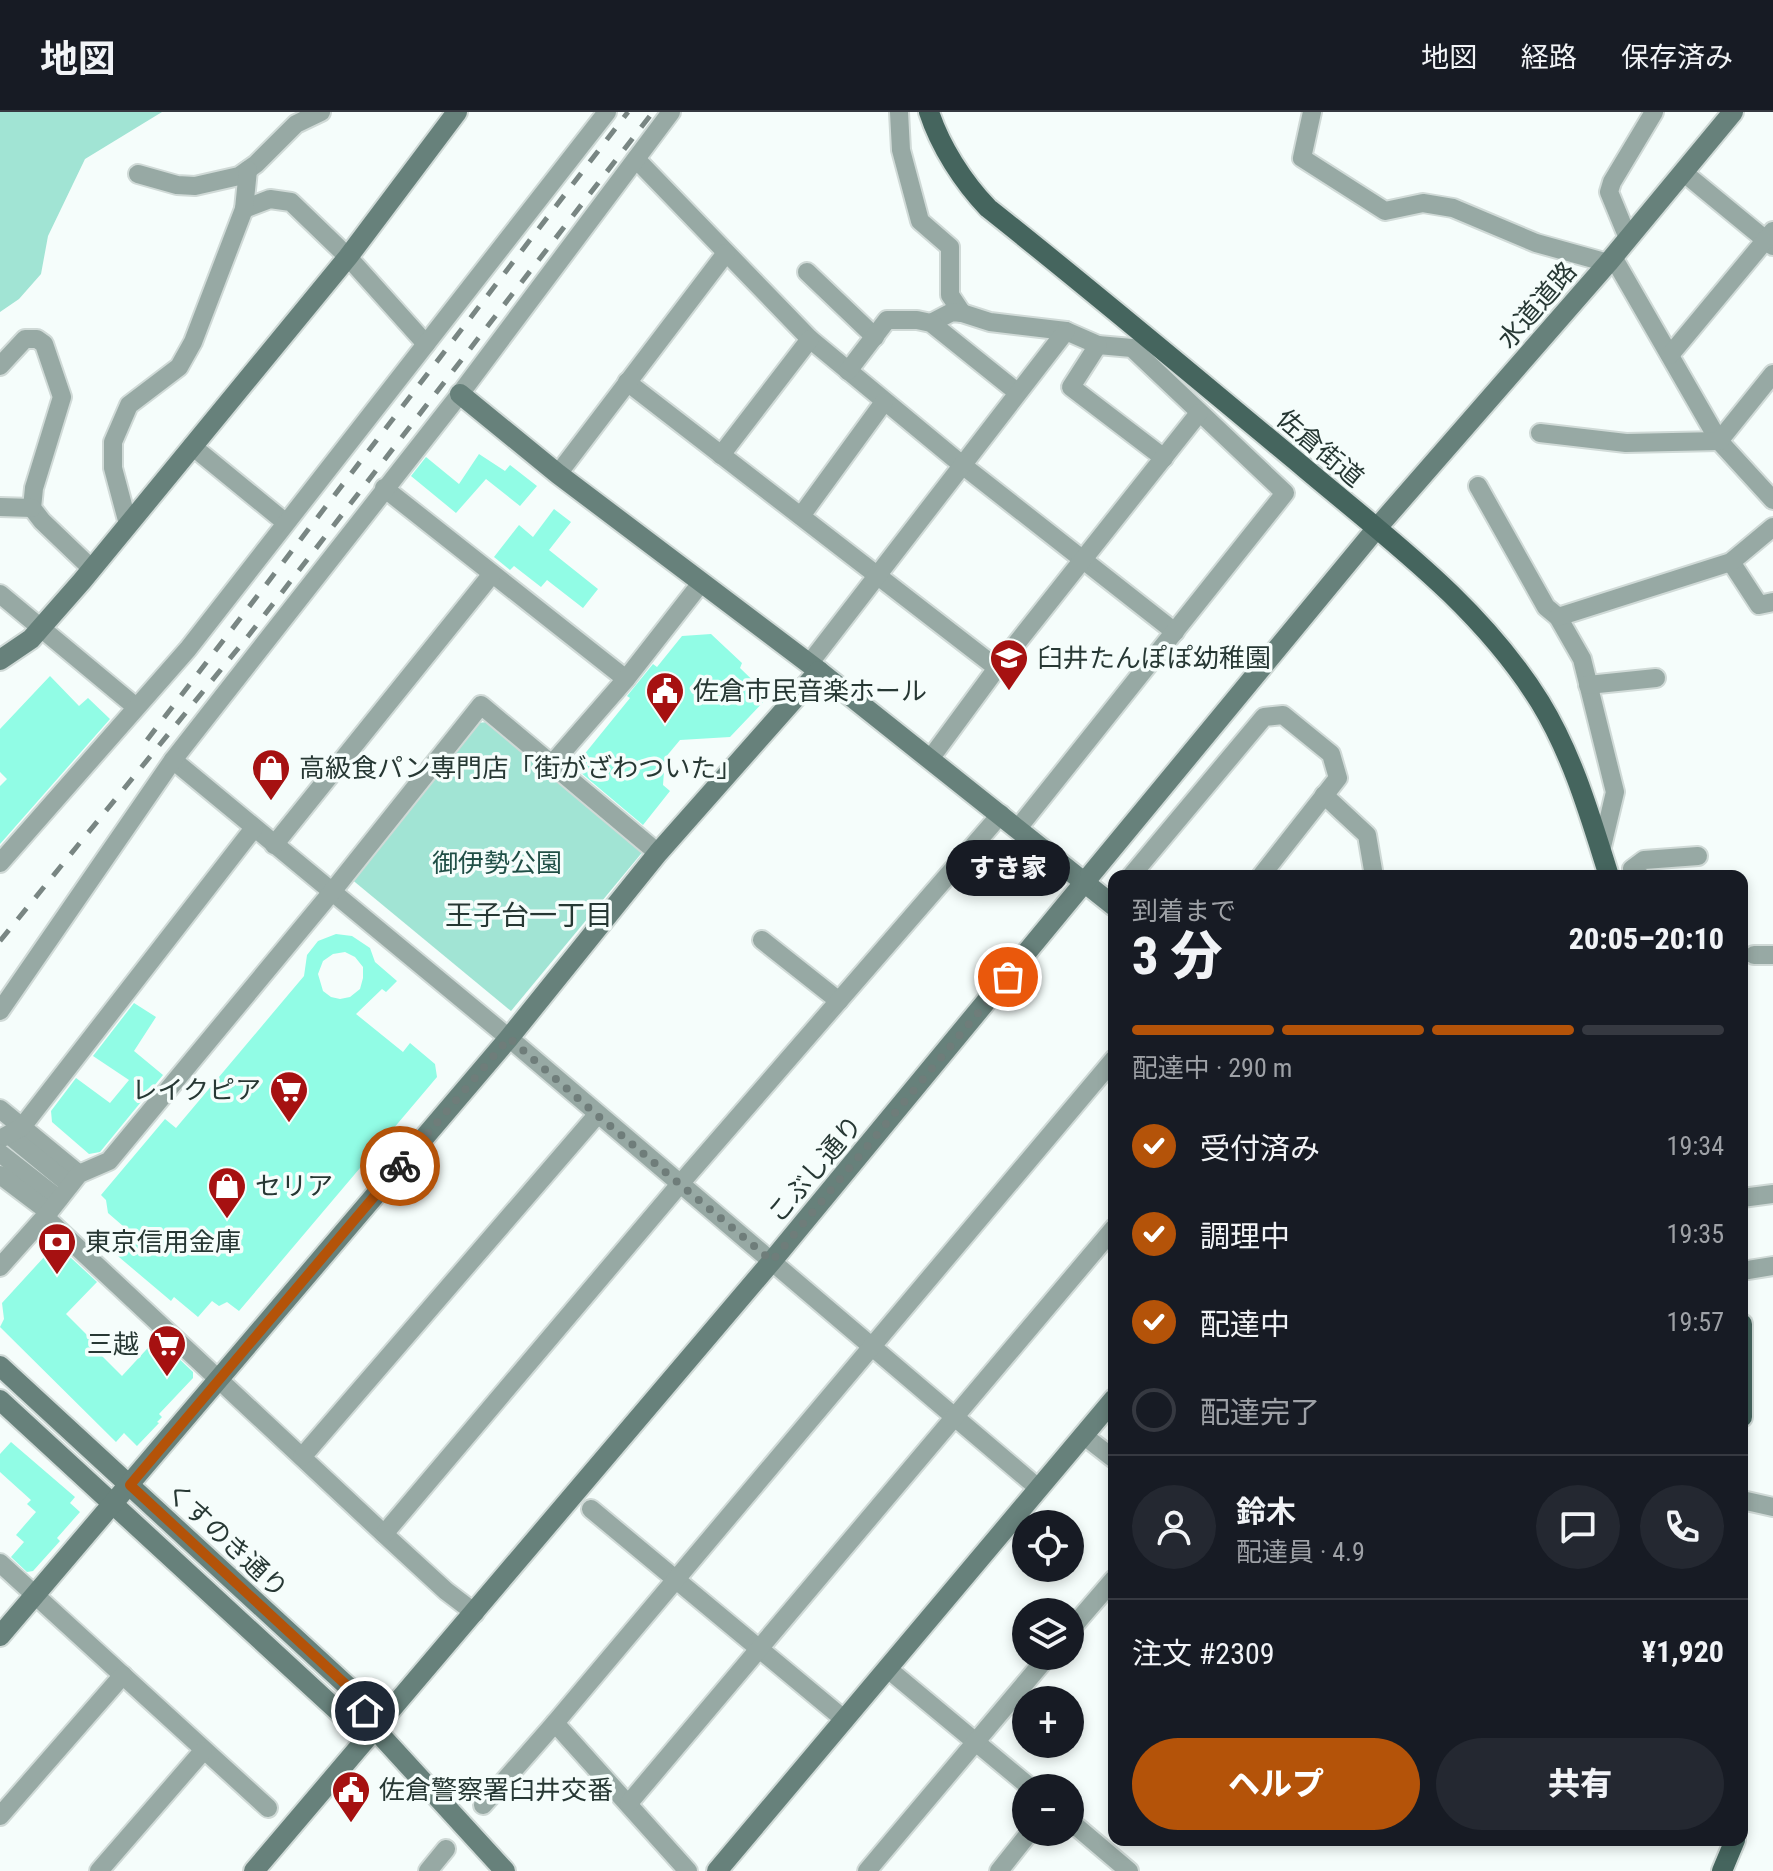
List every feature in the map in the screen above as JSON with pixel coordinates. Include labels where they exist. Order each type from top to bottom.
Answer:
[{"type":"main road","name":"佐倉街道","points":[[929,112],[954,162],[974,194],[988,208],[1134,325],[1444,584],[1478,620],[1519,672],[1559,735],[1577,776],[1607,870]]},
{"type":"main road","points":[[1725,1868],[1733,1846]]},
{"type":"street","points":[[138,174],[177,185],[195,186],[239,176],[296,124],[321,112]]},
{"type":"street","points":[[0,660],[31,639],[92,569],[348,257],[457,112]]},
{"type":"street","points":[[0,863],[188,649],[607,112]]},
{"type":"street","points":[[0,1011],[173,760],[460,394],[671,112]]},
{"type":"street","points":[[899,112],[901,150],[920,221],[950,247],[950,295],[962,313]]},
{"type":"street","points":[[1312,112],[1302,158],[1385,211],[1423,203],[1453,208],[1536,243],[1610,260],[1719,441],[1773,500]]},
{"type":"street","points":[[1628,238],[1609,192],[1654,112]]},
{"type":"street","name":"水道道路","points":[[1376,529],[1610,260],[1733,112]]},
{"type":"street","points":[[636,159],[810,339],[961,464],[1175,632]]},
{"type":"street","points":[[128,524],[113,468],[113,442],[129,405],[179,367],[193,342],[244,209],[248,170]]},
{"type":"street","points":[[1670,355],[1770,239],[1683,172]]},
{"type":"street","points":[[244,209],[270,199],[291,202],[348,257],[426,344]]},
{"type":"street","points":[[558,474],[726,253]]},
{"type":"street","points":[[807,272],[875,337]]},
{"type":"street","points":[[848,371],[887,320],[931,323],[952,312],[990,322],[1066,331],[1098,345],[1132,348],[1285,493],[1019,827]]},
{"type":"street","points":[[931,323],[1017,392]]},
{"type":"street","points":[[0,1636],[509,1038],[658,853],[814,668],[877,574],[1066,331]]},
{"type":"street","points":[[0,366],[25,339],[37,339],[44,344],[62,397],[34,488],[32,508],[92,569]]},
{"type":"street","points":[[721,455],[810,339]]},
{"type":"street","points":[[1098,345],[1071,387],[1164,458]]},
{"type":"street","points":[[1540,433],[1626,443],[1719,441],[1773,374]]},
{"type":"street","points":[[627,382],[997,668]]},
{"type":"street","points":[[460,394],[558,474],[814,668],[1108,898]]},
{"type":"street","points":[[801,516],[884,402]]},
{"type":"street","points":[[930,759],[997,668],[1199,413]]},
{"type":"street","points":[[192,446],[285,522]]},
{"type":"street","points":[[1478,486],[1546,607],[1558,617],[1582,659],[1615,792],[1601,851]]},
{"type":"street","points":[[384,488],[626,679]]},
{"type":"street","points":[[0,507],[32,508]]},
{"type":"street","points":[[1558,617],[1731,562],[1773,527]]},
{"type":"street","name":"こぶし通り","points":[[254,1871],[772,1261],[1376,529]]},
{"type":"street","points":[[1731,562],[1759,605],[1773,602]]},
{"type":"street","points":[[274,845],[492,574]]},
{"type":"street","points":[[552,764],[626,679],[701,583]]},
{"type":"street","points":[[0,594],[136,707]]},
{"type":"street","points":[[1588,685],[1656,678]]},
{"type":"street","points":[[0,1267],[60,1197],[109,1161],[331,893],[481,705],[658,853]]},
{"type":"street","points":[[1136,870],[1264,717],[1283,715],[1331,754],[1338,778],[1266,870]]},
{"type":"street","points":[[173,760],[509,1038],[1037,1487]]},
{"type":"street","points":[[1324,795],[1367,835],[1373,870]]},
{"type":"street","points":[[384,1534],[680,1184],[1001,814]]},
{"type":"street","points":[[8,1134],[254,828]]},
{"type":"street","points":[[1632,870],[1644,860],[1698,856]]},
{"type":"street","points":[[762,940],[839,1001]]},
{"type":"street","points":[[1754,955],[1773,955]]},
{"type":"street","points":[[483,1805],[1108,1066]]},
{"type":"street","points":[[0,1110],[8,1134],[219,1378],[446,1591],[475,1613]]},
{"type":"street","points":[[302,1457],[597,1115]]},
{"type":"street","points":[[0,1153],[60,1197]]},
{"type":"street","points":[[0,1175],[60,1197]]},
{"type":"street","points":[[1748,1197],[1773,1194]]},
{"type":"street","points":[[629,1803],[1108,1235]]},
{"type":"street","points":[[1748,1270],[1773,1266]]},
{"type":"street","name":"くすのき通り","points":[[0,1366],[356,1694],[374,1728],[505,1871]]},
{"type":"street","name":"くすのき通り","points":[[0,1400],[341,1714],[374,1728]]},
{"type":"street","points":[[717,1871],[1108,1406]]},
{"type":"street","points":[[1083,1435],[1108,1454]]},
{"type":"street","points":[[1748,1501],[1773,1507]]},
{"type":"street","points":[[591,1509],[845,1720]]},
{"type":"street","points":[[0,1563],[268,1808]]},
{"type":"street","points":[[1084,1614],[1108,1586]]},
{"type":"street","points":[[888,1669],[1015,1774]]},
{"type":"street","points":[[867,1871],[1036,1670]]},
{"type":"street","points":[[0,1816],[123,1675]]},
{"type":"street","points":[[555,1723],[688,1871]]},
{"type":"street","points":[[99,1871],[203,1751]]},
{"type":"street","points":[[1084,1833],[1129,1871]]},
{"type":"street","points":[[999,1871],[1019,1846]]},
{"type":"street","points":[[428,1871],[446,1849]]},
{"type":"green space","points":[[0,112],[162,112],[85,159],[48,236],[41,274],[19,299],[0,312]]},
{"type":"green space","name":"御伊勢公園","points":[[489,722],[645,849],[511,1011],[350,878],[476,723]]},
{"type":"building","points":[[479,454],[505,471],[510,465],[537,486],[520,506],[486,479],[456,513],[411,476],[426,457],[459,484]]},
{"type":"building","points":[[554,509],[571,522],[549,550],[598,589],[583,608],[547,580],[541,587],[514,566],[510,570],[494,557],[519,525],[533,537]]},
{"type":"building","points":[[711,634],[742,663],[740,668],[769,696],[730,737],[680,740],[665,758],[663,785],[670,791],[643,825],[574,767],[630,698],[627,696],[653,664],[657,667],[682,636]]},
{"type":"building","points":[[50,676],[79,706],[88,698],[110,719],[0,844],[0,786],[7,779],[0,772],[0,729]]},
{"type":"building","name":"レイクピア","points":[[336,934],[352,936],[370,948],[375,962],[397,981],[386,992],[382,989],[356,1014],[403,1052],[410,1043],[435,1064],[437,1077],[239,1311],[227,1302],[219,1306],[212,1301],[198,1317],[174,1297],[171,1301],[113,1252],[122,1241],[115,1235],[123,1226],[108,1213],[106,1200],[101,1195],[165,1119],[176,1128],[304,976],[307,955],[318,941]],"holes":[[[345,952],[355,957],[363,967],[360,989],[350,997],[340,999],[323,991],[318,974],[323,961],[333,954]]]},
{"type":"building","points":[[134,1003],[156,1017],[134,1051],[163,1075],[100,1152],[89,1154],[52,1122],[51,1111],[76,1078],[110,1103],[129,1080],[93,1056]]},
{"type":"building","points":[[56,1244],[97,1282],[66,1314],[103,1351],[100,1354],[122,1376],[157,1338],[193,1372],[193,1378],[159,1414],[162,1417],[159,1423],[137,1446],[124,1433],[116,1442],[0,1327],[4,1319],[2,1303]]},
{"type":"building","points":[[11,1442],[75,1497],[70,1503],[80,1512],[57,1538],[60,1541],[33,1571],[27,1572],[11,1557],[24,1542],[16,1535],[36,1512],[27,1504],[31,1500],[0,1472],[0,1454]]},
{"type":"railway","points":[[147,740],[628,112]]},
{"type":"railway","points":[[0,941],[249,635],[653,112]]},
{"type":"way so far","points":[[400,1166],[509,1038],[772,1261],[1008,977]]},
{"type":"place","name":"臼井たんぽぽ幼稚園","points":[[1009,692]]},
{"type":"place","name":"佐倉市民音楽ホール","points":[[665,725]]},
{"type":"place","name":"高級食パン専門店「街がざわついた」","points":[[271,802]]},
{"type":"place","name":"すき家","points":[[1008,977]]},
{"type":"place","name":"レイクピア","points":[[289,1124]]},
{"type":"place","name":"セリア","points":[[227,1220]]},
{"type":"place","name":"東京信用金庫","points":[[57,1276]]},
{"type":"place","name":"三越","points":[[167,1378]]},
{"type":"place","name":"佐倉警察署臼井交番","points":[[351,1824]]},
{"type":"district","name":"王子台一丁目","points":[[529,915]]},
{"type":"route","points":[[365,1711],[356,1694],[130,1485],[400,1166]]}]
